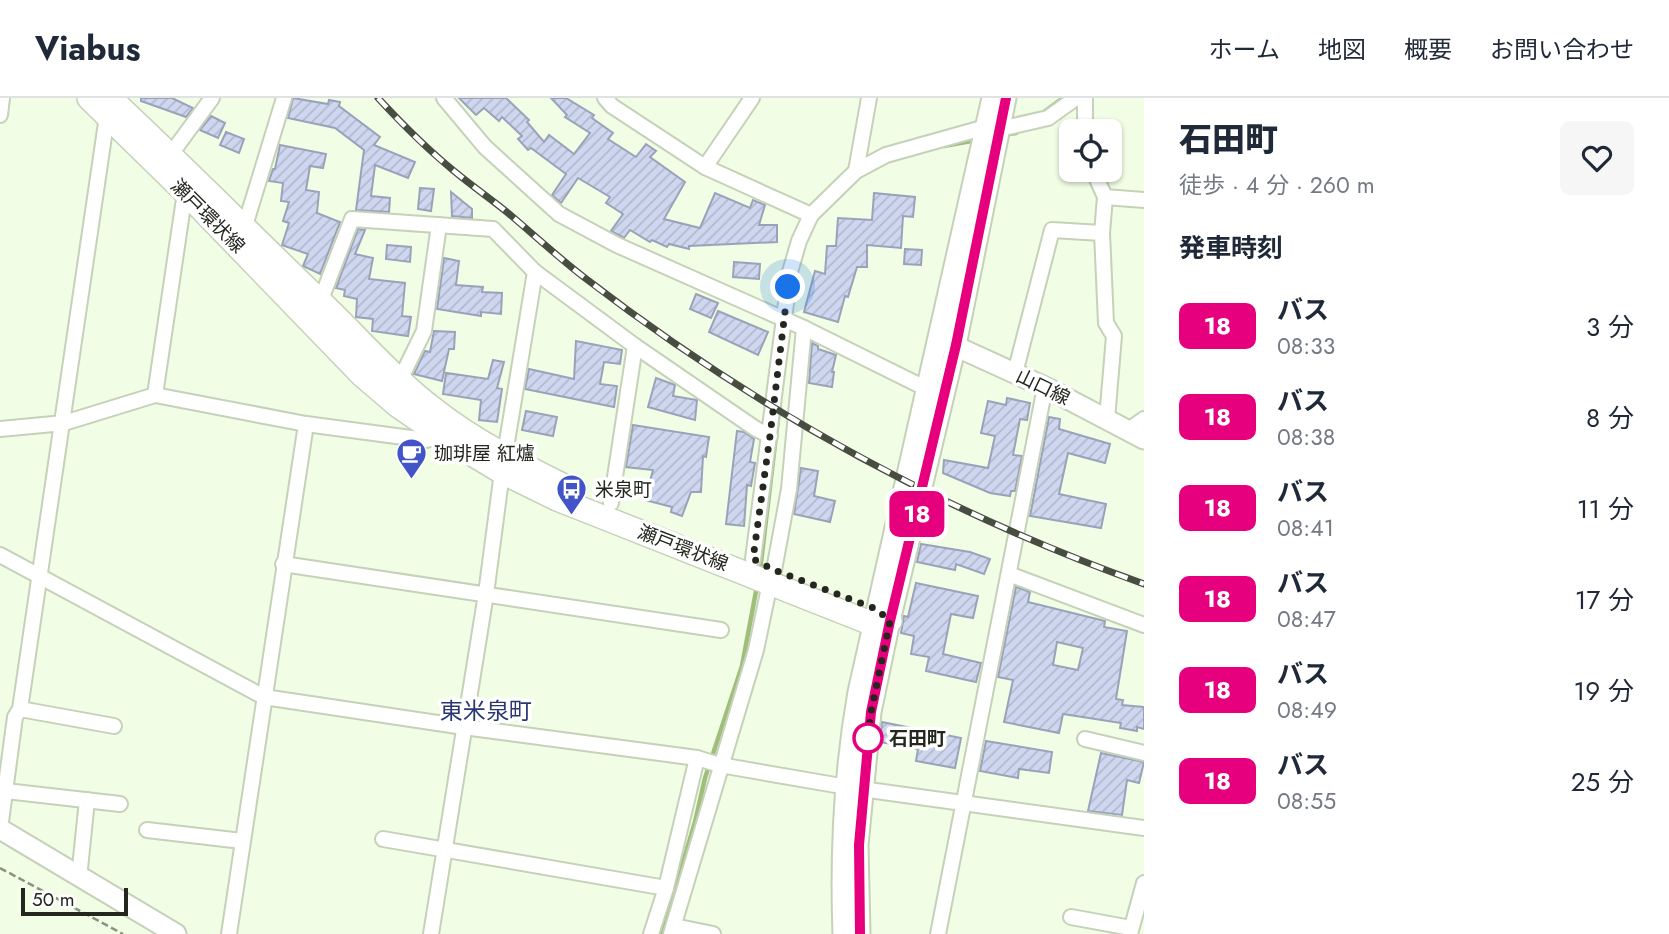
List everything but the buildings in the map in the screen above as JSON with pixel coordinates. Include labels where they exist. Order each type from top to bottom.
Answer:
[{"type":"main road","name":"瀬戸環状線","points":[[89,98],[109,107],[171,154],[244,229],[435,411],[557,499],[880,618]]},
{"type":"main road","points":[[992,98],[993,128]]},
{"type":"main road","points":[[880,618],[947,342],[993,128],[1006,98]]},
{"type":"main road","name":"瀬戸環状線","points":[[109,107],[185,192],[362,375],[397,405],[442,436],[504,463],[753,559],[772,576]]},
{"type":"main road","points":[[843,934],[841,855],[866,752],[880,618],[927,390],[947,342]]},
{"type":"main road","name":"山口線","points":[[947,342],[1045,387],[1135,435]]},
{"type":"main road","points":[[856,787],[860,934]]},
{"type":"main road","points":[[0,829],[176,934]]},
{"type":"street","points":[[0,115],[2,98]]},
{"type":"street","points":[[171,154],[212,98]]},
{"type":"street","points":[[244,229],[284,98]]},
{"type":"street","points":[[443,98],[485,147],[559,214],[617,245],[783,318],[927,390]]},
{"type":"street","points":[[705,167],[752,98]]},
{"type":"street","points":[[856,171],[869,98]]},
{"type":"street","points":[[753,559],[790,272],[799,241],[811,215],[856,171],[886,155],[993,128],[1048,118],[1076,98]]},
{"type":"street","points":[[1085,98],[1085,119]]},
{"type":"street","points":[[612,101],[705,167],[811,215]]},
{"type":"street","points":[[0,829],[15,717],[20,709],[64,423],[109,107]]},
{"type":"street","points":[[1099,182],[1105,197],[1102,233],[1106,323],[1114,336],[1107,419]]},
{"type":"street","points":[[155,395],[185,192]]},
{"type":"street","points":[[1105,197],[1144,200]]},
{"type":"street","points":[[320,302],[352,219],[493,229],[535,272],[635,346],[770,436]]},
{"type":"street","points":[[400,380],[424,331],[439,225]]},
{"type":"street","points":[[1015,373],[1052,230],[1102,233]]},
{"type":"street","points":[[430,934],[535,272]]},
{"type":"street","points":[[713,934],[673,930],[756,650],[789,489],[804,328]]},
{"type":"street","points":[[611,503],[635,346]]},
{"type":"street","points":[[938,934],[1045,387]]},
{"type":"street","points":[[0,429],[64,423],[155,395],[306,424],[426,440],[442,436]]},
{"type":"street","points":[[1135,435],[1144,419]]},
{"type":"street","points":[[229,934],[306,424]]},
{"type":"street","points":[[0,555],[264,697],[696,758],[720,765],[856,787],[1144,828]]},
{"type":"street","points":[[283,564],[721,631]]},
{"type":"street","points":[[1009,574],[1144,625]]},
{"type":"street","points":[[20,709],[114,726]]},
{"type":"street","points":[[1085,738],[1144,752]]},
{"type":"street","points":[[651,934],[666,888],[696,758]]},
{"type":"street","points":[[6,792],[120,804]]},
{"type":"street","points":[[79,877],[87,800]]},
{"type":"street","points":[[147,830],[242,841]]},
{"type":"street","points":[[383,839],[666,888]]},
{"type":"street","points":[[1071,917],[1130,931],[1144,883]]},
{"type":"path","points":[[0,868],[123,934]]},
{"type":"waterway","points":[[1044,112],[1063,98]]},
{"type":"waterway","points":[[1002,135],[1020,130]]},
{"type":"waterway","points":[[944,146],[977,140]]},
{"type":"waterway","points":[[760,571],[780,402]]},
{"type":"waterway","points":[[662,934],[705,778],[742,666],[757,586]]},
{"type":"railway","points":[[378,98],[444,163],[575,270],[649,326],[715,371],[852,453],[923,490],[1069,556],[1144,584]]},
{"type":"bus line","name":"18","points":[[860,934],[859,845],[871,712],[956,345],[1006,98]]},
{"type":"place","name":"珈琲屋 紅爐","points":[[411,480]]},
{"type":"place","name":"米泉町","points":[[572,516]]},
{"type":"place","name":"石田町","points":[[868,738]]},
{"type":"district","name":"東米泉町","points":[[486,711]]},
{"type":"route","points":[[788,287],[753,559],[774,570],[876,609],[890,621],[868,738]]}]
